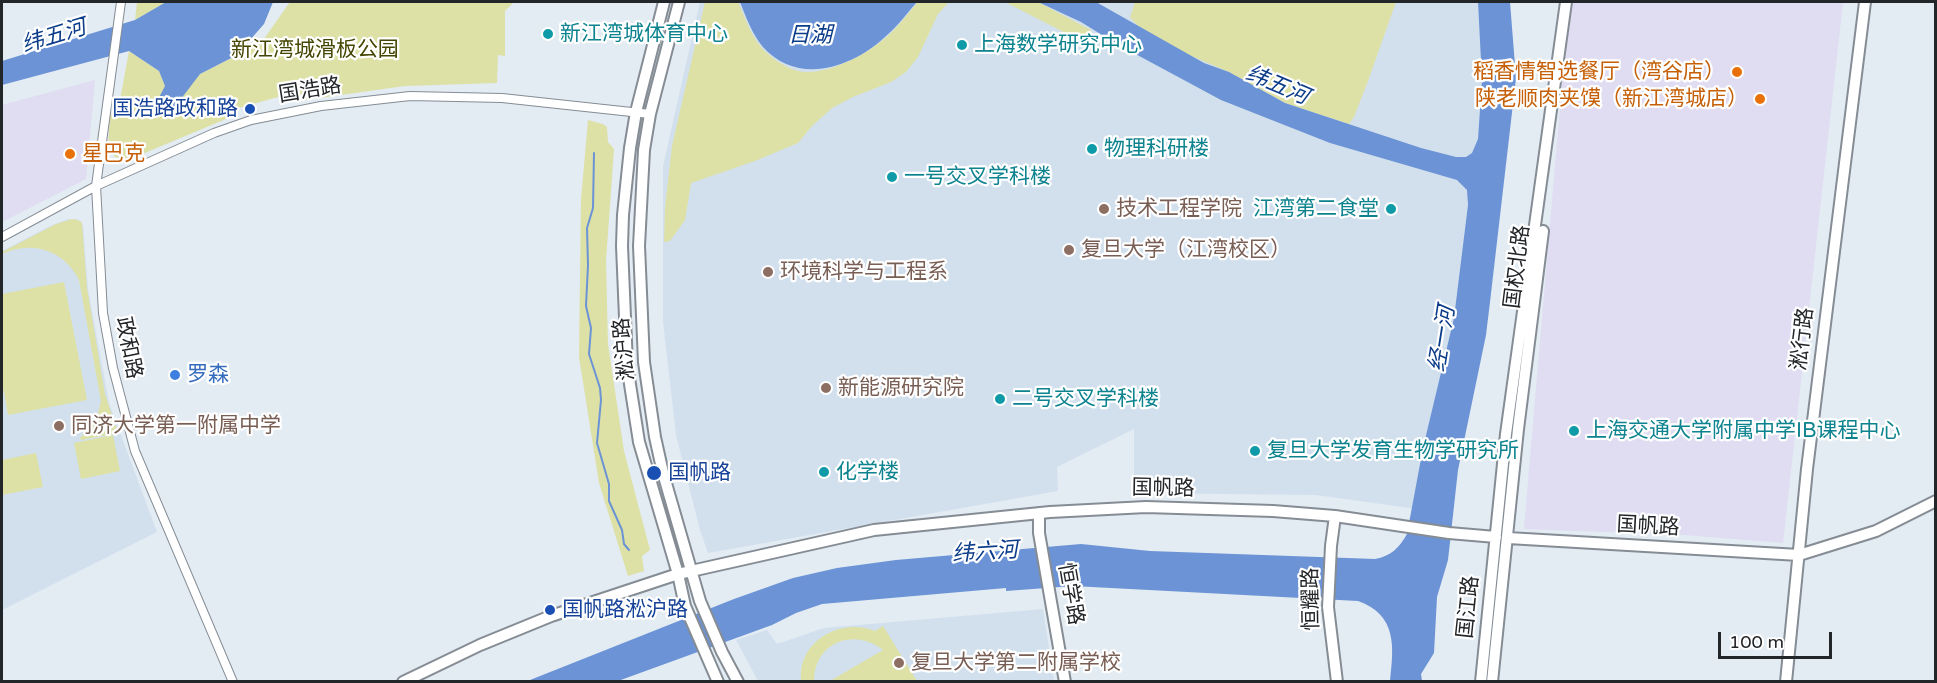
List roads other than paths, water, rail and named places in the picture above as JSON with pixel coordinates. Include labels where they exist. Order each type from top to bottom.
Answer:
[{"type":"main road","name":"淞沪路","points":[[664,2],[636,112],[623,214],[627,365],[639,442],[678,574],[685,606],[718,681]]},
{"type":"main road","name":"淞沪路","points":[[679,2],[650,114],[644,150],[639,215],[644,362],[655,437],[663,473],[700,601],[722,652],[738,681]]},
{"type":"main road","name":"国权北路","points":[[1496,537],[1506,434],[1566,2]]},
{"type":"main road","name":"国权北路","points":[[1508,538],[1518,429],[1571,2]]},
{"type":"main road","name":"淞行路","points":[[1786,681],[1807,469],[1865,2]]},
{"type":"main road","name":"国帆路","points":[[1508,538],[1798,555],[1876,531],[1935,501]]},
{"type":"main road","name":"国帆路","points":[[404,681],[480,645],[550,616],[678,574],[874,530],[1039,513],[1146,507],[1335,516],[1449,533],[1496,537]]},
{"type":"main road","name":"恒学路","points":[[1039,513],[1041,543],[1065,681]]},
{"type":"main road","name":"恒耀路","points":[[1335,516],[1330,557],[1328,607],[1337,681]]},
{"type":"main road","name":"国江路","points":[[1481,681],[1496,537]]},
{"type":"main road","name":"国江路","points":[[1492,681],[1508,538]]},
{"type":"street","name":"政和路","points":[[121,2],[96,186],[103,313],[113,368],[135,451],[233,681]]},
{"type":"street","name":"国浩路","points":[[2,237],[96,186],[214,133],[251,120],[321,106],[421,96],[514,99],[650,114]]},
{"type":"street","name":"国帆路","points":[[1496,537],[1508,538]]},
{"type":"water","points":[[166,2],[273,2],[264,24],[243,52],[200,74],[167,114],[156,112],[154,107],[165,86],[159,71],[129,51],[2,85],[2,61],[135,20]]},
{"type":"water","name":"日湖","points":[[740,2],[917,2],[890,32],[857,57],[825,68],[808,69],[792,66],[777,59],[763,47],[752,31]]},
{"type":"water","name":"纬六河","points":[[1038,2],[1096,2],[1204,63],[1229,72],[1285,103],[1421,148],[1456,157],[1466,157],[1472,153],[1478,139],[1482,80],[1478,2],[1510,2],[1516,78],[1486,335],[1458,470],[1448,560],[1437,597],[1434,653],[1421,674],[1422,681],[1390,681],[1392,644],[1386,623],[1380,614],[1358,601],[1073,586],[1006,591],[1006,588],[822,604],[772,625],[618,681],[525,682],[734,599],[793,578],[837,568],[896,560],[1081,544],[1150,551],[1375,559],[1394,551],[1401,543],[1407,534],[1423,448],[1454,318],[1468,205],[1467,190],[1457,180],[1330,143],[1221,100],[1081,22]]},
{"type":"waterway","points":[[594,153],[593,208],[587,228],[586,306],[591,328],[589,354],[600,388],[597,443],[609,484],[609,501],[622,530],[624,544],[629,550]]},
{"type":"place","name":"新江湾城体育中心","points":[[548,34]]},
{"type":"place","name":"上海数学研究中心","points":[[962,45]]},
{"type":"place","name":"稻香情智选餐厅（湾谷店）","points":[[1737,72]]},
{"type":"place","name":"陕老顺肉夹馍（新江湾城店）","points":[[1760,99]]},
{"type":"place","name":"国浩路政和路","points":[[250,109]]},
{"type":"place","name":"物理科研楼","points":[[1092,149]]},
{"type":"place","name":"星巴克","points":[[70,154]]},
{"type":"place","name":"一号交叉学科楼","points":[[892,177]]},
{"type":"place","name":"技术工程学院","points":[[1104,209]]},
{"type":"place","name":"江湾第二食堂","points":[[1391,209]]},
{"type":"place","name":"复旦大学（江湾校区）","points":[[1069,250]]},
{"type":"place","name":"环境科学与工程系","points":[[768,272]]},
{"type":"place","name":"罗森","points":[[175,375]]},
{"type":"place","name":"新能源研究院","points":[[826,388]]},
{"type":"place","name":"二号交叉学科楼","points":[[1000,399]]},
{"type":"place","name":"同济大学第一附属中学","points":[[59,426]]},
{"type":"place","name":"上海交通大学附属中学IB课程中心","points":[[1574,431]]},
{"type":"place","name":"复旦大学发育生物学研究所","points":[[1255,451]]},
{"type":"place","name":"化学楼","points":[[824,472]]},
{"type":"place","name":"国帆路","points":[[654,473]]},
{"type":"place","name":"国帆路淞沪路","points":[[550,610]]},
{"type":"place","name":"复旦大学第二附属学校","points":[[899,663]]},
{"type":"water label","name":"纬五河","points":[[54,37]]},
{"type":"water label","name":"纬五河","points":[[1277,86]]},
{"type":"water label","name":"经一河","points":[[1443,339]]},
{"type":"park label","name":"新江湾城滑板公园","points":[[315,50]]}]
